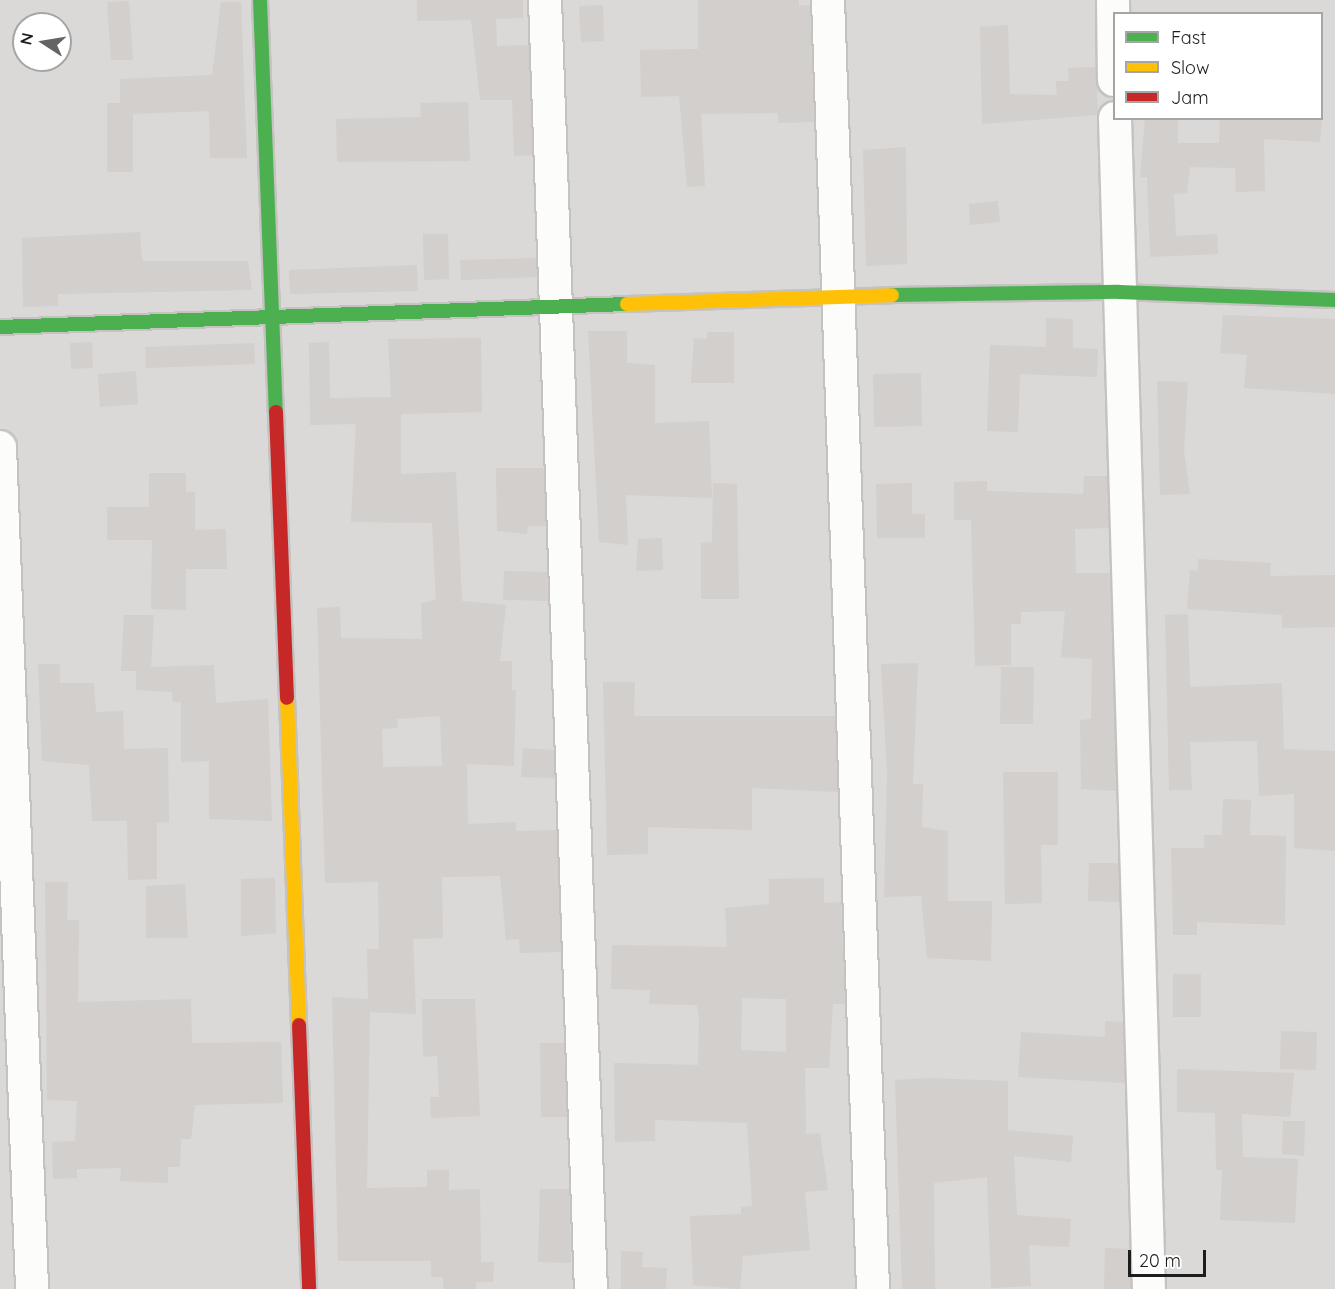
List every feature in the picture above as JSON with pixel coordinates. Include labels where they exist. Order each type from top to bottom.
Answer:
[{"type":"street","points":[[260,0],[309,1289]]},
{"type":"street","points":[[545,0],[591,1289]]},
{"type":"street","points":[[828,0],[873,1289]]},
{"type":"street","points":[[1115,120],[1149,1289]]},
{"type":"street","points":[[0,327],[837,296],[1119,292],[1335,300]]},
{"type":"street","points":[[0,447],[32,1289]]},
{"type":"shaded area","points":[[0,0],[1335,0],[1335,1289],[0,1289]]},
{"type":"building","points":[[417,0],[523,0],[523,18],[496,19],[497,46],[529,45],[533,155],[514,156],[512,100],[480,100],[471,20],[417,21]]},
{"type":"building","points":[[698,0],[799,0],[799,6],[810,5],[814,122],[778,123],[778,113],[701,114],[705,186],[687,187],[679,96],[641,97],[640,50],[698,49]]},
{"type":"building","points":[[129,1],[133,60],[111,60],[107,2]]},
{"type":"building","points":[[221,2],[241,2],[247,158],[210,158],[209,111],[133,114],[133,172],[107,172],[107,103],[120,103],[120,79],[212,75]]},
{"type":"building","points":[[603,5],[604,41],[581,42],[579,6]]},
{"type":"building","points":[[1008,25],[1010,94],[1057,95],[1056,81],[1069,81],[1068,68],[1096,67],[1098,115],[982,124],[980,27]]},
{"type":"building","points":[[468,102],[470,161],[337,162],[336,119],[421,117],[420,103]]},
{"type":"building","points":[[1145,120],[1178,120],[1178,143],[1219,143],[1220,120],[1322,120],[1320,142],[1264,139],[1265,191],[1236,192],[1235,168],[1190,167],[1187,193],[1174,194],[1176,236],[1217,234],[1218,254],[1150,257],[1147,177],[1140,177]]},
{"type":"building","points":[[906,147],[907,264],[866,266],[863,150]]},
{"type":"building","points":[[998,201],[1000,222],[970,225],[969,204]]},
{"type":"building","points":[[140,232],[142,261],[248,261],[252,290],[58,294],[58,306],[23,307],[22,238]]},
{"type":"building","points":[[423,234],[448,234],[449,279],[424,280]]},
{"type":"building","points":[[536,258],[537,277],[461,280],[460,260]]},
{"type":"building","points":[[417,265],[418,291],[290,294],[289,270]]},
{"type":"building","points":[[1223,315],[1335,319],[1335,394],[1244,388],[1247,355],[1220,353]]},
{"type":"building","points":[[1046,318],[1073,319],[1073,348],[1098,349],[1097,377],[1020,374],[1018,432],[987,431],[990,345],[1046,347]]},
{"type":"building","points":[[588,331],[627,331],[627,363],[655,365],[655,423],[709,421],[712,498],[626,495],[628,545],[599,542]]},
{"type":"building","points":[[707,332],[734,332],[734,383],[691,383],[694,338],[707,339]]},
{"type":"building","points":[[481,338],[482,412],[401,414],[401,474],[456,472],[462,601],[506,605],[500,661],[512,661],[512,690],[516,690],[514,766],[467,764],[468,824],[516,822],[516,831],[557,830],[561,952],[520,953],[519,939],[506,940],[500,876],[442,877],[443,938],[413,939],[416,1014],[370,1012],[367,1188],[427,1187],[427,1170],[449,1170],[449,1190],[480,1189],[481,1262],[494,1262],[493,1282],[476,1282],[476,1289],[443,1289],[443,1277],[431,1277],[431,1261],[338,1261],[332,997],[368,999],[367,949],[379,949],[378,882],[325,883],[317,608],[340,607],[341,638],[422,639],[421,603],[436,600],[432,523],[351,522],[356,424],[310,425],[309,343],[329,342],[330,398],[391,397],[388,339]],"holes":[[[440,716],[442,766],[383,767],[382,729],[398,728],[397,719]]]},
{"type":"building","points":[[92,342],[93,368],[71,369],[70,343]]},
{"type":"building","points":[[254,343],[255,364],[146,368],[145,347]]},
{"type":"building","points":[[136,371],[138,404],[100,407],[98,374]]},
{"type":"building","points":[[921,373],[922,426],[874,427],[873,374]]},
{"type":"building","points":[[1157,381],[1188,382],[1184,451],[1190,494],[1160,495]]},
{"type":"building","points":[[496,468],[544,468],[546,526],[528,526],[527,534],[497,531]]},
{"type":"building","points":[[149,473],[186,473],[186,492],[195,492],[195,530],[226,529],[227,569],[186,569],[186,610],[151,609],[152,540],[107,540],[107,507],[149,507]]},
{"type":"building","points":[[1084,476],[1107,476],[1109,528],[1075,529],[1076,573],[1110,573],[1117,791],[1081,789],[1080,720],[1091,719],[1092,659],[1061,657],[1065,611],[1021,612],[1021,624],[1011,624],[1011,665],[975,666],[971,520],[954,520],[954,482],[987,481],[987,491],[1083,494]]},
{"type":"building","points":[[713,483],[737,484],[739,599],[701,599],[701,543],[712,542]]},
{"type":"building","points":[[912,483],[912,514],[925,514],[925,538],[877,538],[876,484]]},
{"type":"building","points":[[662,538],[663,570],[636,571],[638,539]]},
{"type":"building","points":[[1198,559],[1271,563],[1270,576],[1335,575],[1335,627],[1282,628],[1282,615],[1187,609],[1190,570],[1198,571]]},
{"type":"building","points":[[504,571],[547,572],[548,601],[503,600]]},
{"type":"building","points":[[1188,614],[1190,687],[1282,683],[1284,749],[1335,751],[1335,851],[1294,848],[1294,794],[1259,796],[1257,741],[1190,742],[1192,790],[1169,790],[1165,615]]},
{"type":"building","points":[[124,615],[154,615],[151,667],[214,665],[216,703],[268,699],[272,821],[209,819],[209,761],[181,762],[181,702],[173,702],[172,692],[136,690],[136,671],[121,671]]},
{"type":"building","points":[[918,663],[913,784],[923,784],[922,827],[948,831],[948,901],[992,901],[991,961],[927,958],[921,896],[884,897],[887,774],[881,664]]},
{"type":"building","points":[[38,664],[60,664],[60,683],[94,683],[96,712],[123,711],[124,749],[168,748],[169,822],[157,823],[157,879],[128,880],[127,821],[92,821],[89,765],[42,761]]},
{"type":"building","points":[[1001,667],[1034,667],[1033,724],[1000,724]]},
{"type":"building","points":[[603,682],[635,682],[634,716],[835,716],[838,792],[752,788],[752,830],[648,827],[648,854],[607,855]]},
{"type":"building","points":[[523,748],[554,750],[555,778],[521,777]]},
{"type":"building","points":[[1003,772],[1058,772],[1058,845],[1041,845],[1042,903],[1005,904]]},
{"type":"building","points":[[1223,799],[1251,800],[1250,835],[1286,836],[1285,925],[1197,922],[1197,935],[1173,935],[1171,848],[1204,848],[1204,835],[1222,835]]},
{"type":"building","points":[[1089,863],[1119,863],[1120,902],[1088,901]]},
{"type":"building","points":[[275,878],[276,933],[241,936],[241,879]]},
{"type":"building","points":[[824,878],[824,903],[841,902],[845,1004],[833,1004],[829,1068],[805,1068],[806,1134],[820,1133],[828,1190],[805,1192],[810,1250],[743,1256],[740,1289],[693,1285],[690,1216],[741,1214],[741,1207],[752,1206],[747,1123],[655,1120],[655,1141],[615,1142],[614,1063],[698,1065],[699,1019],[697,1005],[649,1004],[650,990],[611,989],[612,945],[727,947],[725,908],[769,904],[769,879]],"holes":[[[742,998],[786,999],[786,1052],[741,1050]]]},
{"type":"building","points":[[45,882],[68,882],[67,920],[79,920],[78,1002],[191,999],[192,1043],[281,1042],[283,1103],[195,1105],[191,1139],[181,1139],[180,1167],[168,1167],[168,1183],[120,1181],[121,1168],[77,1169],[77,1178],[53,1179],[52,1142],[75,1141],[77,1101],[47,1100]]},
{"type":"building","points":[[185,884],[188,938],[146,938],[146,886]]},
{"type":"building","points":[[1173,974],[1201,974],[1201,1017],[1173,1017]]},
{"type":"building","points":[[422,999],[475,999],[480,1116],[431,1118],[430,1097],[439,1097],[437,1056],[423,1057]]},
{"type":"building","points":[[1105,1021],[1123,1022],[1125,1083],[1018,1077],[1021,1032],[1105,1037]]},
{"type":"building","points":[[1281,1031],[1317,1032],[1316,1070],[1280,1069]]},
{"type":"building","points":[[540,1043],[564,1043],[567,1117],[541,1117]]},
{"type":"building","points":[[1177,1069],[1294,1073],[1290,1117],[1242,1114],[1243,1157],[1298,1159],[1295,1223],[1220,1220],[1222,1170],[1216,1170],[1215,1113],[1177,1112]]},
{"type":"building","points":[[929,1078],[1008,1081],[1008,1130],[1073,1136],[1071,1162],[1014,1156],[1017,1215],[1071,1219],[1069,1247],[1029,1245],[1031,1286],[991,1288],[987,1177],[934,1183],[935,1289],[902,1289],[895,1080]]},
{"type":"building","points":[[1283,1121],[1305,1121],[1304,1156],[1282,1154]]},
{"type":"building","points":[[540,1189],[569,1189],[571,1263],[538,1262]]},
{"type":"building","points":[[1105,1248],[1130,1249],[1131,1289],[1104,1289]]},
{"type":"building","points":[[621,1251],[643,1252],[642,1267],[667,1268],[666,1289],[621,1289]]},
{"type":"traffic: fast","points":[[260,0],[276,412]]},
{"type":"traffic: fast","points":[[892,295],[1119,292],[1335,300]]},
{"type":"traffic: fast","points":[[0,327],[627,304]]},
{"type":"traffic: slow","points":[[627,304],[892,295]]},
{"type":"traffic: slow","points":[[287,698],[299,1025]]},
{"type":"traffic: jam","points":[[276,412],[287,698]]},
{"type":"traffic: jam","points":[[299,1025],[309,1289]]}]
